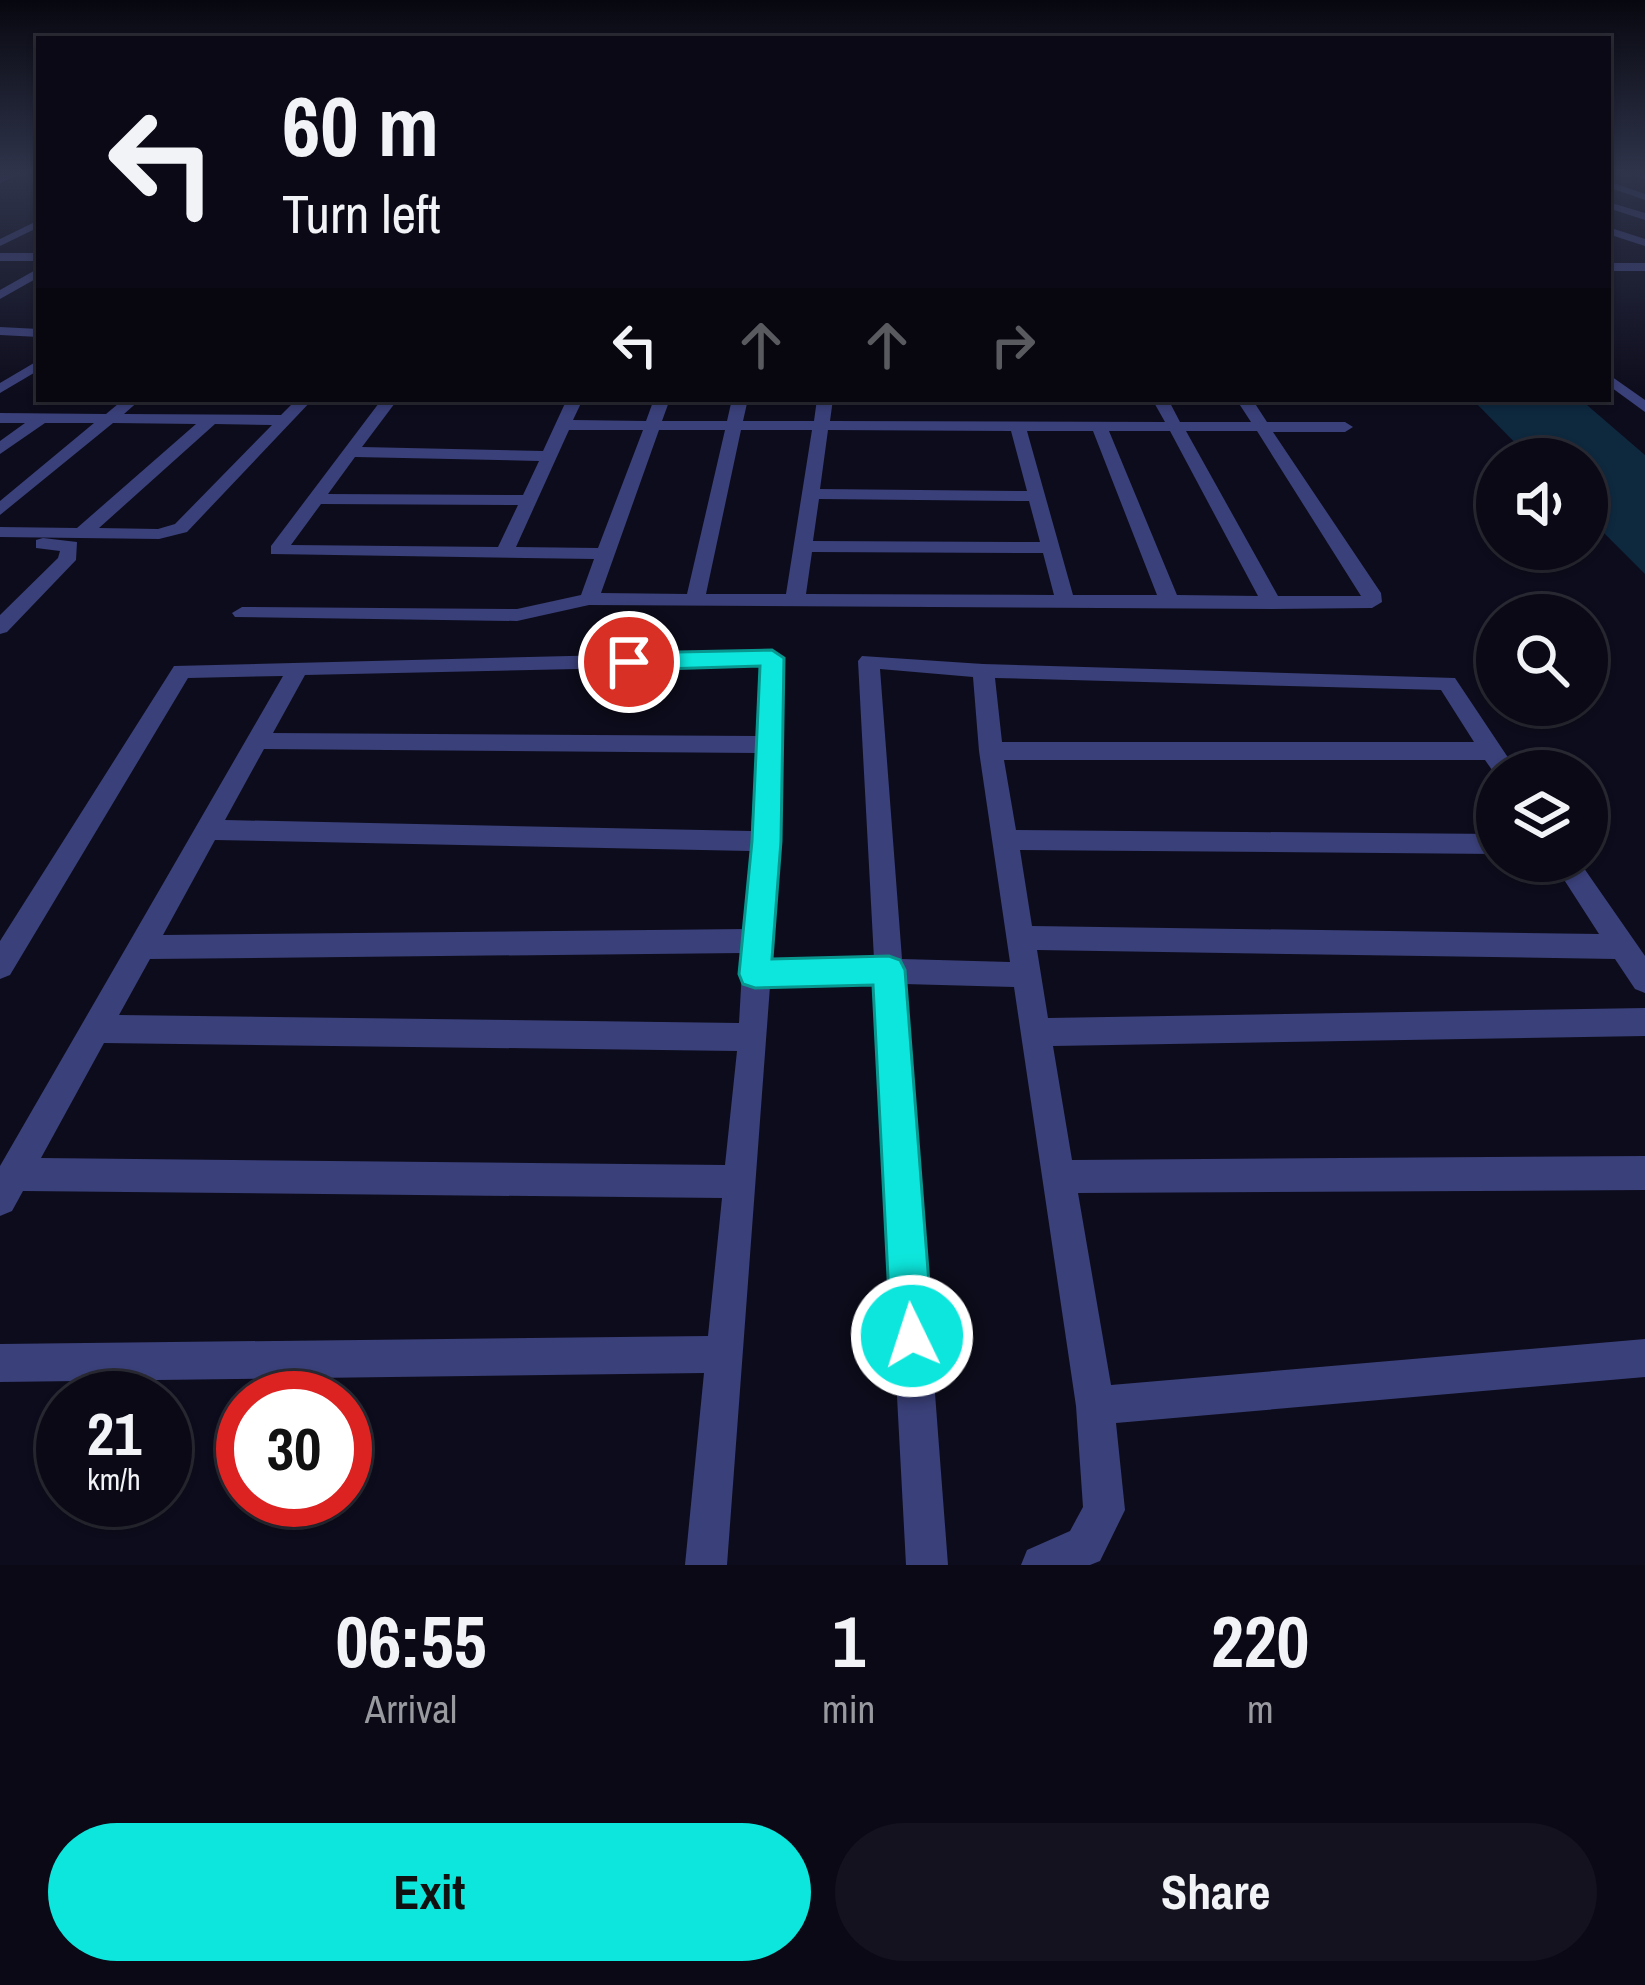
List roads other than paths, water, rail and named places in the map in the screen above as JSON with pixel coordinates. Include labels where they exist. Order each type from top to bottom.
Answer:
[{"type":"street","points":[[0,256],[36,256]]},
{"type":"street","points":[[1611,267],[1645,267]]},
{"type":"street","points":[[0,295],[36,274]]},
{"type":"street","points":[[7,332],[36,318]]},
{"type":"street","points":[[0,365],[36,365]]},
{"type":"street","points":[[0,389],[36,366]]},
{"type":"street","points":[[0,374],[20,375]]},
{"type":"street","points":[[1611,380],[1645,407]]},
{"type":"street","points":[[0,510],[129,402]]},
{"type":"street","points":[[0,532],[159,534],[181,528],[302,402]]},
{"type":"street","points":[[388,402],[278,550],[605,554]]},
{"type":"street","points":[[506,552],[573,402]]},
{"type":"street","points":[[590,598],[661,402]]},
{"type":"street","points":[[694,600],[739,402]]},
{"type":"street","points":[[795,602],[825,402]]},
{"type":"street","points":[[1161,402],[1272,603]]},
{"type":"street","points":[[242,613],[517,615],[590,598],[1372,602],[1371,593],[1246,402]]},
{"type":"street","points":[[0,418],[286,421]]},
{"type":"street","points":[[0,449],[40,419]]},
{"type":"street","points":[[82,533],[210,420]]},
{"type":"street","points":[[562,425],[821,426],[995,420],[1018,427],[1090,422],[1345,427]]},
{"type":"street","points":[[1090,422],[1170,602]]},
{"type":"street","points":[[1018,427],[1065,600]]},
{"type":"street","points":[[350,452],[549,455]]},
{"type":"street","points":[[811,494],[1036,496]]},
{"type":"street","points":[[316,499],[528,500]]},
{"type":"street","points":[[0,544],[70,546],[67,560],[0,627]]},
{"type":"street","points":[[803,546],[1050,548]]},
{"type":"street","points":[[0,601],[25,600]]},
{"type":"street","points":[[0,966],[182,670],[772,658],[753,1037],[706,1565]]},
{"type":"street","points":[[926,1565],[869,661],[983,671],[1447,683],[1491,750]]},
{"type":"street","points":[[297,670],[7,1186],[740,1182]]},
{"type":"street","points":[[983,671],[1095,1406],[1104,1510],[1085,1546],[1042,1565]]},
{"type":"street","points":[[257,741],[769,745]]},
{"type":"street","points":[[992,751],[1476,761]]},
{"type":"street","points":[[208,830],[766,841]]},
{"type":"street","points":[[1006,840],[1476,844]]},
{"type":"street","points":[[1579,882],[1645,980]]},
{"type":"street","points":[[1021,938],[1623,947]]},
{"type":"street","points":[[138,947],[755,957],[889,970],[1027,975]]},
{"type":"street","points":[[1036,1032],[1645,1022]]},
{"type":"street","points":[[93,1028],[753,1037]]},
{"type":"street","points":[[1059,1177],[1645,1173]]},
{"type":"street","points":[[0,1363],[725,1354]]},
{"type":"street","points":[[1095,1406],[1645,1358]]},
{"type":"water","points":[[1475,402],[1583,402],[1645,455],[1645,574],[1608,537],[1608,438],[1510,438]]}]
